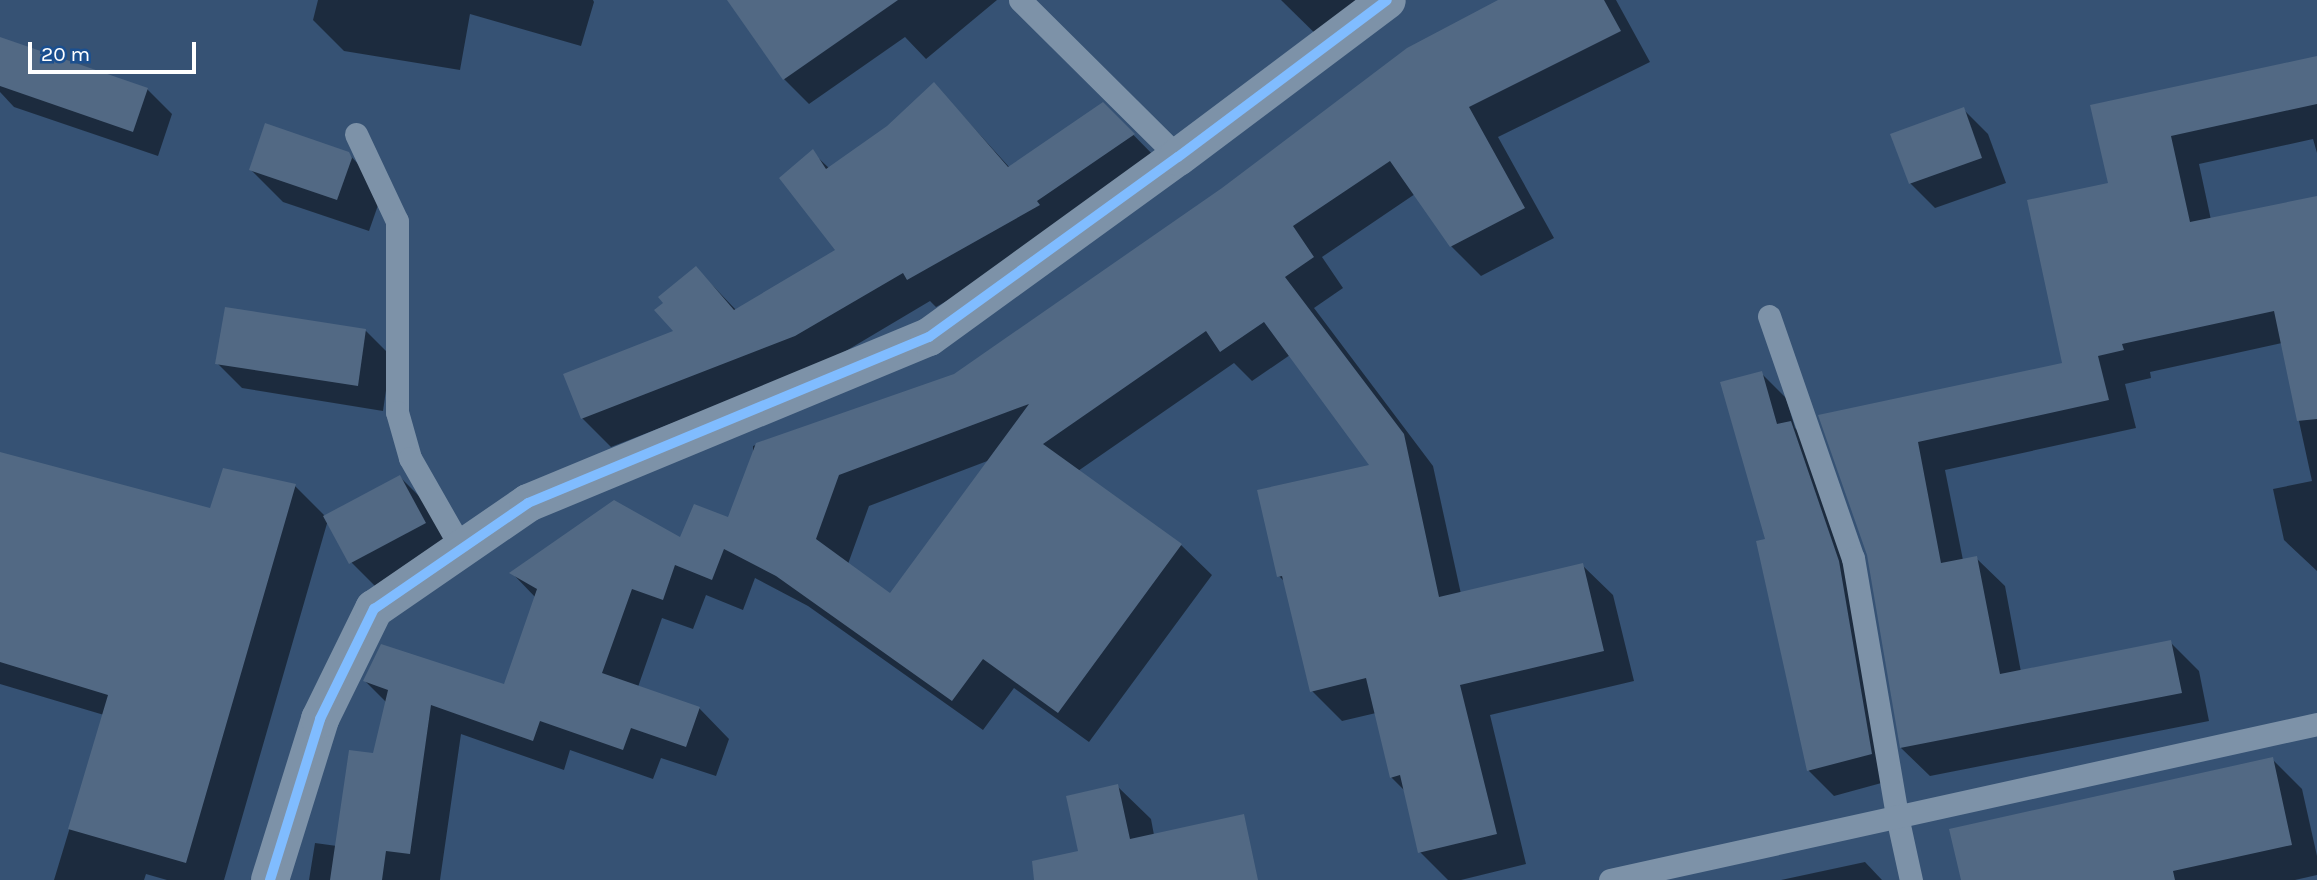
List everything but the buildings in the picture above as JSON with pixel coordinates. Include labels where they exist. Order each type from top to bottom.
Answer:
[{"type":"street","points":[[270,880],[320,719],[374,609],[528,503],[929,337],[1178,157],[1387,0]]},
{"type":"lane","points":[[1020,0],[1178,157]]},
{"type":"lane","points":[[356,134],[397,221],[397,412],[410,458],[462,548]]},
{"type":"lane","points":[[1769,316],[1853,558],[1896,816],[1911,880]]},
{"type":"lane","points":[[1610,880],[2317,724]]},
{"type":"cycle path","points":[[270,880],[320,719],[374,609],[528,503],[929,337],[1178,157],[1387,0]]}]
